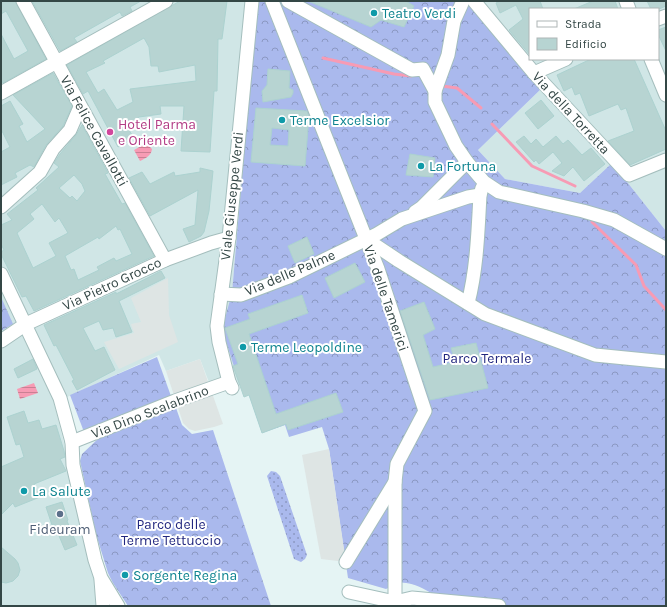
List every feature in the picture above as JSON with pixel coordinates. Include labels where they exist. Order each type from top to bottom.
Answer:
[{"type":"street","name":"Via Felice Cavallotti","points":[[23,1],[165,260]]},
{"type":"street","points":[[1,93],[166,1]]},
{"type":"street","name":"Viale Giuseppe Verdi","points":[[230,385],[219,342],[217,326],[229,238],[252,1]]},
{"type":"street","name":"Via delle Tamerici","points":[[272,1],[362,241],[378,270],[425,411],[397,464],[395,482],[396,604]]},
{"type":"street","points":[[288,1],[412,70],[423,69],[435,91]]},
{"type":"street","points":[[464,1],[454,21],[448,55],[435,91],[435,102],[456,146],[467,162],[484,182],[499,192],[583,211],[614,220],[666,249]]},
{"type":"street","name":"Via della Torretta","points":[[474,1],[534,73],[629,176],[666,160]]},
{"type":"street","points":[[534,73],[564,60]]},
{"type":"street","points":[[651,60],[666,95]]},
{"type":"street","points":[[1,207],[40,172],[53,150],[70,130],[80,107]]},
{"type":"street","points":[[402,219],[422,208],[467,162]]},
{"type":"street","points":[[468,303],[476,258],[480,195],[484,182]]},
{"type":"street","points":[[402,219],[468,197],[480,195]]},
{"type":"street","name":"Via delle Palme","points":[[221,294],[241,295],[289,276],[362,241],[402,219]]},
{"type":"street","name":"Via Pietro Grocco","points":[[1,342],[26,324],[165,260],[229,238]]},
{"type":"street","points":[[362,241],[399,261],[485,314],[595,354],[666,362]]},
{"type":"street","points":[[1,274],[60,398],[72,442],[73,465],[94,560],[101,578],[118,606]]},
{"type":"street","name":"Via Dino Scalabrino","points":[[72,442],[175,401],[230,385]]},
{"type":"street","points":[[346,562],[395,482]]},
{"type":"street","points":[[101,578],[103,606]]},
{"type":"street","points":[[349,592],[396,604],[412,598],[500,606]]},
{"type":"shaded area","points":[[1,1],[257,1],[232,293],[240,385],[214,395],[200,359],[166,371],[159,355],[54,403],[69,463],[104,572],[125,606],[1,606]]},
{"type":"shaded area","points":[[468,1],[666,1],[666,231],[612,163],[580,193],[505,179],[478,150],[542,88]]},
{"type":"shaded area","points":[[143,145],[149,146],[152,149],[146,158],[140,161],[134,150]]},
{"type":"shaded area","points":[[168,278],[169,315],[178,342],[119,369],[104,342],[134,333],[131,324],[141,322],[131,298]]},
{"type":"shaded area","points":[[200,359],[223,424],[195,431],[189,429],[183,423],[166,371]]},
{"type":"shaded area","points":[[34,383],[38,393],[20,399],[17,389]]},
{"type":"shaded area","points":[[329,449],[346,562],[321,559],[302,455]]},
{"type":"green space","name":"Parco Termale","points":[[257,1],[468,1],[542,88],[478,150],[505,179],[580,193],[612,163],[666,231],[666,606],[450,606],[420,587],[407,583],[401,583],[386,589],[348,578],[329,449],[322,427],[289,437],[285,425],[262,433],[249,395],[240,385],[222,329],[232,293]]},
{"type":"green space","points":[[1,297],[13,324],[1,331]]},
{"type":"green space","points":[[157,357],[172,399],[84,432],[70,395]]},
{"type":"green space","name":"Parco delle Terme Tettuccio","points":[[175,405],[182,425],[192,434],[213,430],[271,606],[128,606],[108,573],[96,534],[80,461],[82,454],[101,436]]},
{"type":"green space","points":[[271,471],[276,472],[280,476],[307,555],[301,562],[294,559],[267,476]]},
{"type":"building","points":[[1,1],[15,1],[46,59],[3,83],[1,80],[1,34],[14,59],[28,51],[6,11],[1,14]]},
{"type":"building","points":[[32,1],[141,1],[130,7],[132,11],[122,16],[120,12],[74,38],[77,42],[60,51]]},
{"type":"building","points":[[180,1],[227,1],[222,39],[218,39],[217,91],[214,91],[210,152],[181,151],[184,106],[160,106],[161,114],[139,117],[127,127],[134,138],[118,147],[88,91],[83,94],[67,65]],"holes":[[[144,38],[149,47],[151,66],[158,66],[159,72],[195,65],[196,81],[130,89],[133,102],[117,110],[104,89],[98,93],[86,72],[105,63],[103,61]]]},
{"type":"building","name":"Teatro Verdi","points":[[308,1],[406,1],[414,6],[404,27],[381,20],[371,27]]},
{"type":"building","points":[[500,1],[540,1],[543,8],[529,8],[529,54],[509,30],[523,19],[516,5],[500,13],[496,3]]},
{"type":"building","points":[[593,1],[615,1],[618,8],[576,8]]},
{"type":"building","points":[[647,1],[666,1],[666,6],[659,9],[650,8]]},
{"type":"building","points":[[666,27],[666,51],[659,36],[659,30]]},
{"type":"building","points":[[589,60],[634,60],[666,131],[666,149],[630,165],[608,141],[634,131],[626,108],[621,110],[618,104],[589,116],[580,93],[575,95],[572,87],[564,91],[557,75]]},
{"type":"building","points":[[268,69],[290,71],[289,88],[293,90],[291,97],[263,102],[262,91],[267,85]]},
{"type":"building","points":[[53,73],[72,106],[63,126],[46,145],[34,167],[30,165],[15,173],[17,177],[1,185],[1,152],[10,147],[1,129],[1,106],[10,101],[23,124],[19,126],[27,142],[45,129],[13,95]]},
{"type":"building","points":[[541,100],[554,116],[538,129],[525,113]]},
{"type":"building","name":"Terme Excelsior","points":[[256,108],[307,111],[309,116],[305,166],[251,162]],"holes":[[[272,128],[289,130],[288,146],[270,145]]]},
{"type":"building","points":[[82,125],[108,173],[105,174],[122,204],[125,203],[154,256],[34,311],[26,296],[22,297],[1,254],[4,250],[1,244],[1,225],[12,220],[7,214],[38,190],[36,188],[59,167],[54,163]],"holes":[[[74,175],[82,184],[85,191],[77,201],[72,196],[70,198],[59,188]],[[42,204],[55,222],[59,218],[68,233],[49,243],[56,256],[33,268],[17,233],[34,219],[30,214]],[[116,226],[118,230],[120,229],[132,254],[116,261],[114,258],[97,267],[99,270],[78,280],[74,269],[71,270],[65,256],[98,237],[99,239]]]},
{"type":"building","points":[[524,136],[531,144],[536,139],[543,147],[556,136],[563,144],[568,140],[582,155],[591,148],[605,164],[584,181],[573,167],[564,176],[552,171],[562,163],[553,152],[539,164],[536,160],[534,162],[516,142]]},
{"type":"building","name":"La Fortuna","points":[[410,154],[435,158],[433,177],[406,175]]},
{"type":"building","points":[[200,168],[213,171],[209,211],[204,232],[201,236],[189,242],[183,229],[195,225],[198,190],[150,216],[129,178],[142,172],[150,184],[174,172],[175,176],[200,172]]},
{"type":"building","points":[[307,237],[314,254],[295,263],[288,246]]},
{"type":"building","points":[[355,263],[365,282],[334,298],[325,278]]},
{"type":"building","points":[[161,271],[165,278],[119,301],[132,332],[116,337],[113,328],[103,330],[99,321],[83,328],[95,351],[104,347],[115,370],[77,390],[72,381],[74,380],[56,345],[54,346],[44,325],[116,292],[116,294]]},
{"type":"building","name":"Terme Leopoldine","points":[[302,295],[308,313],[249,334],[276,414],[336,393],[343,412],[288,430],[286,424],[262,433],[249,395],[244,397],[233,366],[238,364],[225,328],[250,319],[248,314]]},
{"type":"building","points":[[424,302],[435,329],[423,335],[433,367],[455,362],[451,348],[476,343],[488,388],[430,400],[400,311]]},
{"type":"building","points":[[33,359],[37,369],[18,378],[14,369]]},
{"type":"building","points":[[24,411],[28,423],[39,420],[42,429],[56,425],[65,457],[60,459],[66,471],[34,484],[40,497],[15,507],[13,503],[1,515],[1,467],[24,457],[20,444],[16,445],[7,417]]},
{"type":"building","points":[[62,502],[68,520],[67,521],[77,545],[65,550],[54,524],[52,525],[46,507]]},
{"type":"building","points":[[1,547],[15,559],[20,570],[18,576],[13,581],[6,583],[1,582]]},
{"type":"waterway","points":[[323,58],[394,74],[411,76]]},
{"type":"waterway","points":[[442,86],[457,88],[481,108]]},
{"type":"waterway","points":[[492,124],[532,166],[575,186]]},
{"type":"waterway","points":[[592,222],[636,265],[644,286],[666,310]]},
{"type":"place","name":"Teatro Verdi","points":[[374,13]]},
{"type":"place","name":"Terme Excelsior","points":[[282,120]]},
{"type":"place","name":"Hotel Parma e Oriente","points":[[110,132]]},
{"type":"place","name":"La Fortuna","points":[[421,166]]},
{"type":"place","name":"Terme Leopoldine","points":[[243,347]]},
{"type":"place","name":"La Salute","points":[[24,491]]},
{"type":"place","name":"Fideuram","points":[[60,514]]},
{"type":"place","name":"Sorgente Regina","points":[[125,575]]}]
